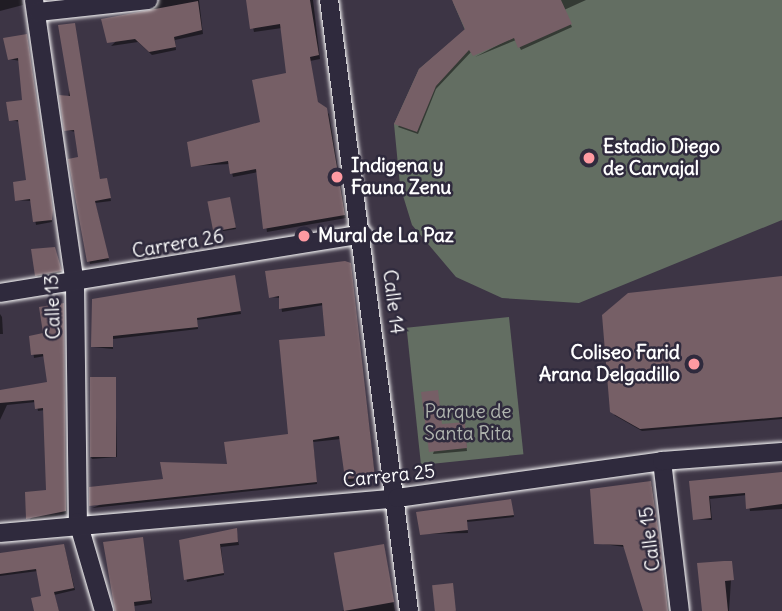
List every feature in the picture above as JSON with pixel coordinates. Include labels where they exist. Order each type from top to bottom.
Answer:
[{"type":"street","points":[[36,6],[148,0]]},
{"type":"street","name":"Calle 14","points":[[329,0],[363,234],[409,611]]},
{"type":"street","name":"Calle 13","points":[[36,6],[75,284],[78,522],[104,611]]},
{"type":"street","name":"Carrera 26","points":[[0,293],[75,284],[363,234]]},
{"type":"street","name":"Carrera 25","points":[[0,533],[78,522],[397,498],[662,461],[782,452]]},
{"type":"street","name":"Calle 15","points":[[662,461],[680,611]]},
{"type":"green space","name":"Estadio Diego de Carvajal","points":[[782,0],[782,220],[579,303],[502,298],[456,277],[412,225],[400,186],[394,124],[419,69],[465,30],[453,2]]},
{"type":"green space","name":"Parque de Santa Rita","points":[[509,317],[523,454],[421,465],[407,328]]},
{"type":"building","points":[[246,0],[310,0],[319,55],[310,57],[318,102],[327,108],[345,215],[263,229],[256,169],[230,174],[228,161],[191,167],[187,142],[260,122],[252,80],[286,73],[280,24],[250,29]]},
{"type":"building","points":[[452,0],[561,0],[572,24],[518,48],[514,38],[473,56],[469,50],[436,86],[417,132],[394,124],[419,69],[465,29]]},
{"type":"building","points":[[198,1],[202,30],[174,37],[176,47],[149,52],[135,39],[107,43],[101,19]]},
{"type":"building","points":[[75,23],[100,179],[107,178],[111,198],[95,201],[109,258],[87,262],[68,159],[78,157],[74,130],[64,131],[59,95],[70,96],[58,25]]},
{"type":"building","points":[[27,34],[53,210],[52,220],[33,222],[30,199],[15,201],[13,182],[26,180],[18,120],[9,121],[6,102],[22,100],[18,58],[8,60],[3,38]]},
{"type":"building","points":[[230,197],[236,227],[213,232],[207,201]]},
{"type":"building","points":[[55,247],[62,271],[35,276],[31,249]]},
{"type":"building","points":[[345,261],[351,263],[375,477],[345,479],[339,436],[313,440],[317,482],[89,506],[89,487],[163,479],[160,462],[227,464],[224,442],[288,434],[279,340],[325,336],[322,303],[279,309],[279,296],[269,298],[265,271]]},
{"type":"building","points":[[235,275],[241,311],[197,318],[198,327],[113,336],[113,347],[91,347],[92,299]]},
{"type":"building","name":"Coliseo Farid Arana Delgadillo","points":[[782,276],[782,417],[640,429],[610,412],[602,315],[628,293]]},
{"type":"building","points":[[64,303],[66,511],[26,519],[25,492],[46,490],[43,408],[35,409],[34,400],[0,403],[0,390],[47,382],[43,354],[31,355],[29,336],[43,333],[39,307]]},
{"type":"building","points":[[90,377],[116,377],[116,457],[90,457]]},
{"type":"building","points":[[438,390],[442,424],[465,422],[467,448],[429,452],[421,392]]},
{"type":"building","points":[[782,472],[782,504],[746,509],[745,493],[709,496],[711,518],[693,520],[689,481]]},
{"type":"building","points":[[651,481],[668,611],[643,611],[623,545],[594,544],[590,489]]},
{"type":"building","points":[[511,499],[514,515],[467,520],[468,530],[420,535],[416,512]]},
{"type":"building","points":[[237,528],[238,542],[220,544],[224,573],[184,580],[179,540]]},
{"type":"building","points":[[143,537],[151,600],[134,602],[135,611],[115,611],[103,542]]},
{"type":"building","points":[[64,544],[74,588],[54,592],[59,611],[34,611],[31,598],[41,596],[36,569],[0,574],[0,553]]},
{"type":"building","points":[[384,544],[394,602],[344,611],[334,553]]},
{"type":"building","points":[[732,561],[734,580],[725,581],[728,611],[702,611],[697,563]]},
{"type":"building","points":[[453,583],[456,611],[435,611],[432,585]]},
{"type":"place","name":"Estadio Diego de Carvajal","points":[[589,158]]},
{"type":"place","name":"Indigena y Fauna Zenu","points":[[337,177]]},
{"type":"place","name":"Mural de La Paz","points":[[304,236]]},
{"type":"place","name":"Coliseo Farid Arana Delgadillo","points":[[694,364]]}]
